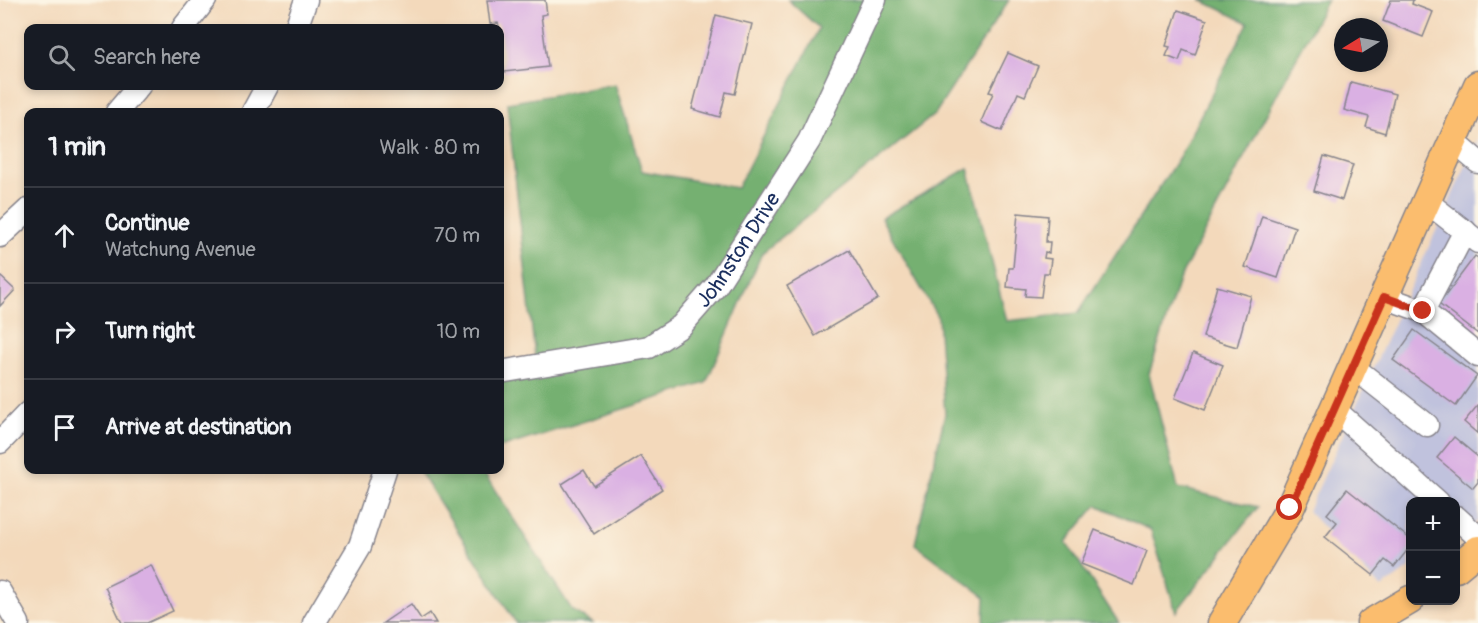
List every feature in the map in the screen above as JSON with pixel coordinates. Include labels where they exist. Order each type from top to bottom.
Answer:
[{"type":"main road","points":[[1235,623],[1256,588],[1478,86]]},
{"type":"main road","points":[[1221,623],[1290,508]]},
{"type":"main road","points":[[1460,564],[1478,550]]},
{"type":"main road","points":[[1371,623],[1406,602]]},
{"type":"street","points":[[186,24],[205,0]]},
{"type":"street","points":[[297,24],[306,0]]},
{"type":"street","name":"Johnston Drive","points":[[504,371],[649,347],[681,326],[716,286],[809,141],[875,0]]},
{"type":"street","points":[[120,108],[136,90]]},
{"type":"street","points":[[255,108],[265,90]]},
{"type":"street","points":[[1454,141],[1478,162]]},
{"type":"street","points":[[1423,311],[1471,237],[1426,201]]},
{"type":"street","points":[[0,236],[24,214]]},
{"type":"street","points":[[1384,297],[1423,311],[1478,356]]},
{"type":"street","points":[[1353,367],[1427,425]]},
{"type":"street","points":[[1334,409],[1433,497]]},
{"type":"street","points":[[0,442],[24,416]]},
{"type":"street","points":[[314,623],[360,546],[385,474]]},
{"type":"street","points":[[1460,521],[1478,537]]},
{"type":"street","points":[[0,592],[18,623]]},
{"type":"shaded area","points":[[1478,139],[1478,521],[1460,535],[1460,497],[1406,497],[1406,571],[1381,588],[1308,511]]},
{"type":"green space","points":[[788,0],[1009,0],[935,114],[762,253],[706,383],[504,447],[504,374],[535,357],[507,103],[615,84],[642,171],[737,188],[819,28]]},
{"type":"green space","points":[[1201,0],[1327,0],[1179,280],[1149,374],[1178,488],[1258,507],[1176,612],[1151,530],[1097,505],[1066,542],[1119,623],[984,623],[985,597],[915,544],[945,414],[938,318],[881,218],[968,168],[1007,321],[1078,313],[1179,157],[1248,23]]},
{"type":"green space","points":[[422,474],[485,474],[572,610],[593,623],[516,623]]},
{"type":"building","points":[[487,0],[545,0],[547,14],[541,15],[548,67],[504,72],[504,24],[490,24]]},
{"type":"building","points":[[1391,0],[1413,0],[1412,4],[1433,12],[1423,37],[1388,23],[1388,18],[1384,18]]},
{"type":"building","points":[[1178,10],[1207,20],[1195,55],[1183,50],[1179,61],[1166,56],[1170,47],[1166,46]]},
{"type":"building","points":[[716,15],[752,24],[735,94],[726,92],[720,117],[692,109]]},
{"type":"building","points":[[1008,53],[1038,66],[1025,96],[1018,93],[1002,131],[981,122],[993,93],[989,92]]},
{"type":"building","points":[[1351,82],[1395,94],[1385,133],[1366,127],[1369,117],[1344,110]]},
{"type":"building","points":[[1324,156],[1353,165],[1342,200],[1314,191]]},
{"type":"building","points":[[1018,213],[1048,216],[1046,242],[1050,242],[1049,253],[1045,252],[1044,258],[1051,259],[1049,273],[1044,273],[1041,297],[1025,296],[1026,289],[1007,287],[1009,268],[1013,268]]},
{"type":"building","points":[[1262,216],[1295,227],[1278,278],[1245,267]]},
{"type":"building","points":[[849,250],[878,299],[815,336],[787,286]]},
{"type":"building","points":[[1475,256],[1478,258],[1478,334],[1439,304]]},
{"type":"building","points":[[0,276],[15,290],[0,306]]},
{"type":"building","points":[[1217,286],[1251,296],[1237,347],[1203,337]]},
{"type":"building","points":[[1414,330],[1477,376],[1456,406],[1393,360]]},
{"type":"building","points":[[1193,353],[1223,365],[1205,410],[1175,398]]},
{"type":"building","points":[[1478,405],[1478,434],[1464,422]]},
{"type":"building","points":[[1454,437],[1478,457],[1478,482],[1473,488],[1437,458]]},
{"type":"building","points":[[641,456],[662,489],[594,534],[562,484],[584,470],[594,486]]},
{"type":"building","points":[[1347,489],[1406,536],[1406,552],[1394,567],[1385,560],[1373,575],[1325,537],[1337,522],[1327,514]]},
{"type":"building","points":[[1095,530],[1147,551],[1134,585],[1081,564]]},
{"type":"building","points":[[151,565],[173,611],[147,623],[122,623],[105,587]]},
{"type":"building","points":[[411,604],[421,619],[430,613],[436,623],[383,623]]},
{"type":"route","points":[[1290,508],[1384,297],[1423,311]]}]
